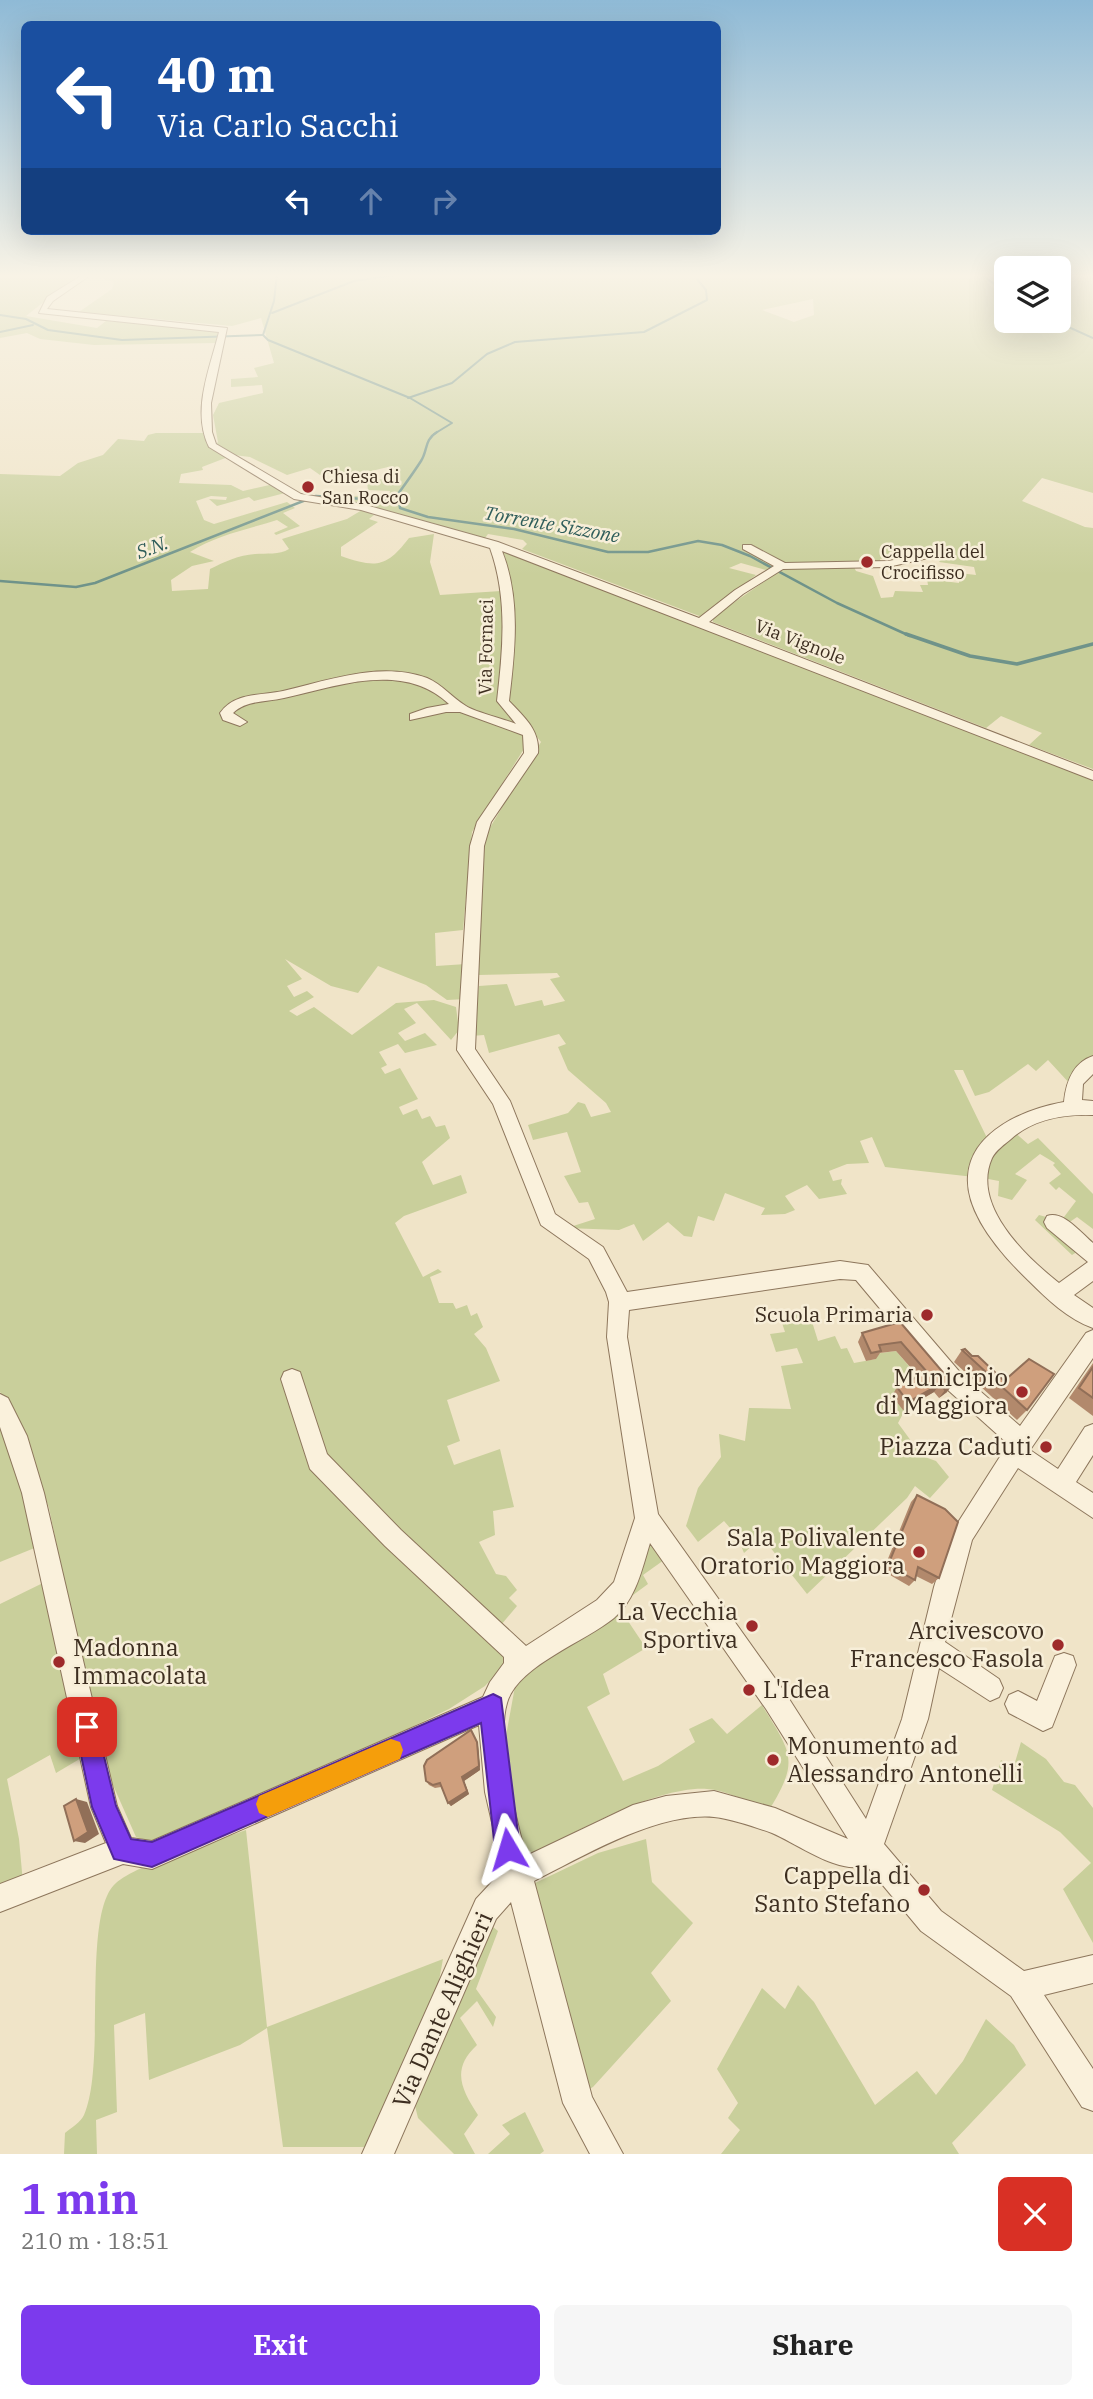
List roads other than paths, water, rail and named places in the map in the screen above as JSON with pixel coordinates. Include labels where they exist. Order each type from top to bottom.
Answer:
[{"type":"street","points":[[215,375],[206,422],[212,445],[298,497],[362,507],[494,544]]},
{"type":"street","name":"Via Vignole","points":[[494,544],[1093,776]]},
{"type":"street","name":"Via Fornaci","points":[[494,544],[502,562],[507,593],[509,647],[503,701],[530,733]]},
{"type":"street","points":[[747,547],[778,567]]},
{"type":"street","points":[[701,622],[778,567],[888,564],[924,556]]},
{"type":"street","points":[[240,722],[228,717],[226,713],[230,706],[243,701],[270,698],[337,681],[374,677],[421,679],[460,707],[530,733],[533,744],[531,754],[484,822],[477,846],[466,1050],[501,1101],[548,1219],[596,1252],[619,1302],[618,1337],[647,1518],[775,1700],[869,1848],[931,1921],[1021,1986],[1093,2096]]},
{"type":"street","points":[[415,717],[439,707],[460,707]]},
{"type":"street","points":[[1072,1106],[1076,1082],[1093,1063]]},
{"type":"street","points":[[1093,1108],[1072,1106],[1022,1122],[992,1140],[976,1177],[982,1210],[1016,1255],[1057,1296],[1093,1319]]},
{"type":"street","points":[[1054,1222],[1093,1255]]},
{"type":"street","points":[[1057,1296],[1093,1269]]},
{"type":"street","points":[[619,1302],[841,1270],[861,1271],[970,1398],[1019,1447],[1093,1507]]},
{"type":"street","points":[[869,1848],[915,1719],[931,1647],[962,1535],[1093,1340]]},
{"type":"street","points":[[292,1379],[318,1461],[393,1538],[516,1651],[517,1667]]},
{"type":"street","points":[[0,1405],[16,1436],[33,1493],[104,1807],[123,1850]]},
{"type":"street","points":[[1062,1483],[1093,1435]]},
{"type":"street","points":[[607,2154],[578,2103],[518,1874],[508,1849],[492,1732],[493,1706],[501,1685],[517,1667],[606,1609],[623,1589],[647,1518]]},
{"type":"street","points":[[931,1647],[990,1688]]},
{"type":"street","points":[[1018,1704],[1043,1718],[1064,1665]]},
{"type":"street","points":[[0,1898],[123,1850],[152,1855],[493,1706]]},
{"type":"street","name":"Via Dante Alighieri","points":[[378,2154],[486,1909],[518,1874],[633,1818],[666,1809],[714,1804],[775,1821],[836,1850],[858,1855],[869,1848]]},
{"type":"street","points":[[1021,1986],[1093,1969]]},
{"type":"waterway","name":"Torrente Sizzone","points":[[353,375],[409,398]]},
{"type":"waterway","name":"S.N.","points":[[409,398],[452,383],[462,375]]},
{"type":"waterway","name":"Torrente Sizzone","points":[[409,398],[452,423],[436,433]]},
{"type":"waterway","name":"Torrente Sizzone","points":[[436,433],[430,438],[421,461],[398,494],[400,508],[428,517],[514,529],[608,552],[648,552],[698,541],[722,545],[750,556],[837,603],[910,636]]},
{"type":"waterway","name":"S.N.","points":[[0,581],[76,587],[95,583],[316,496],[397,501]]},
{"type":"waterway","name":"Torrente Sizzone","points":[[906,634],[970,656],[1017,664],[1093,644]]},
{"type":"place","name":"Chiesa di San Rocco","points":[[308,487]]},
{"type":"place","name":"Cappella del Crocifisso","points":[[867,562]]},
{"type":"place","name":"Scuola Primaria","points":[[927,1315]]},
{"type":"place","name":"Municipio di Maggiora","points":[[1022,1392]]},
{"type":"place","name":"Piazza Caduti","points":[[1046,1447]]},
{"type":"place","name":"Sala Polivalente Oratorio Maggiora","points":[[919,1552]]},
{"type":"place","name":"La Vecchia Sportiva","points":[[752,1626]]},
{"type":"place","name":"Arcivescovo Francesco Fasola","points":[[1058,1645]]},
{"type":"place","name":"Madonna Immacolata","points":[[59,1662]]},
{"type":"place","name":"L'Idea","points":[[749,1690]]},
{"type":"place","name":"Monumento ad Alessandro Antonelli","points":[[773,1760]]},
{"type":"place","name":"Cappella di Santo Stefano","points":[[924,1890]]}]
